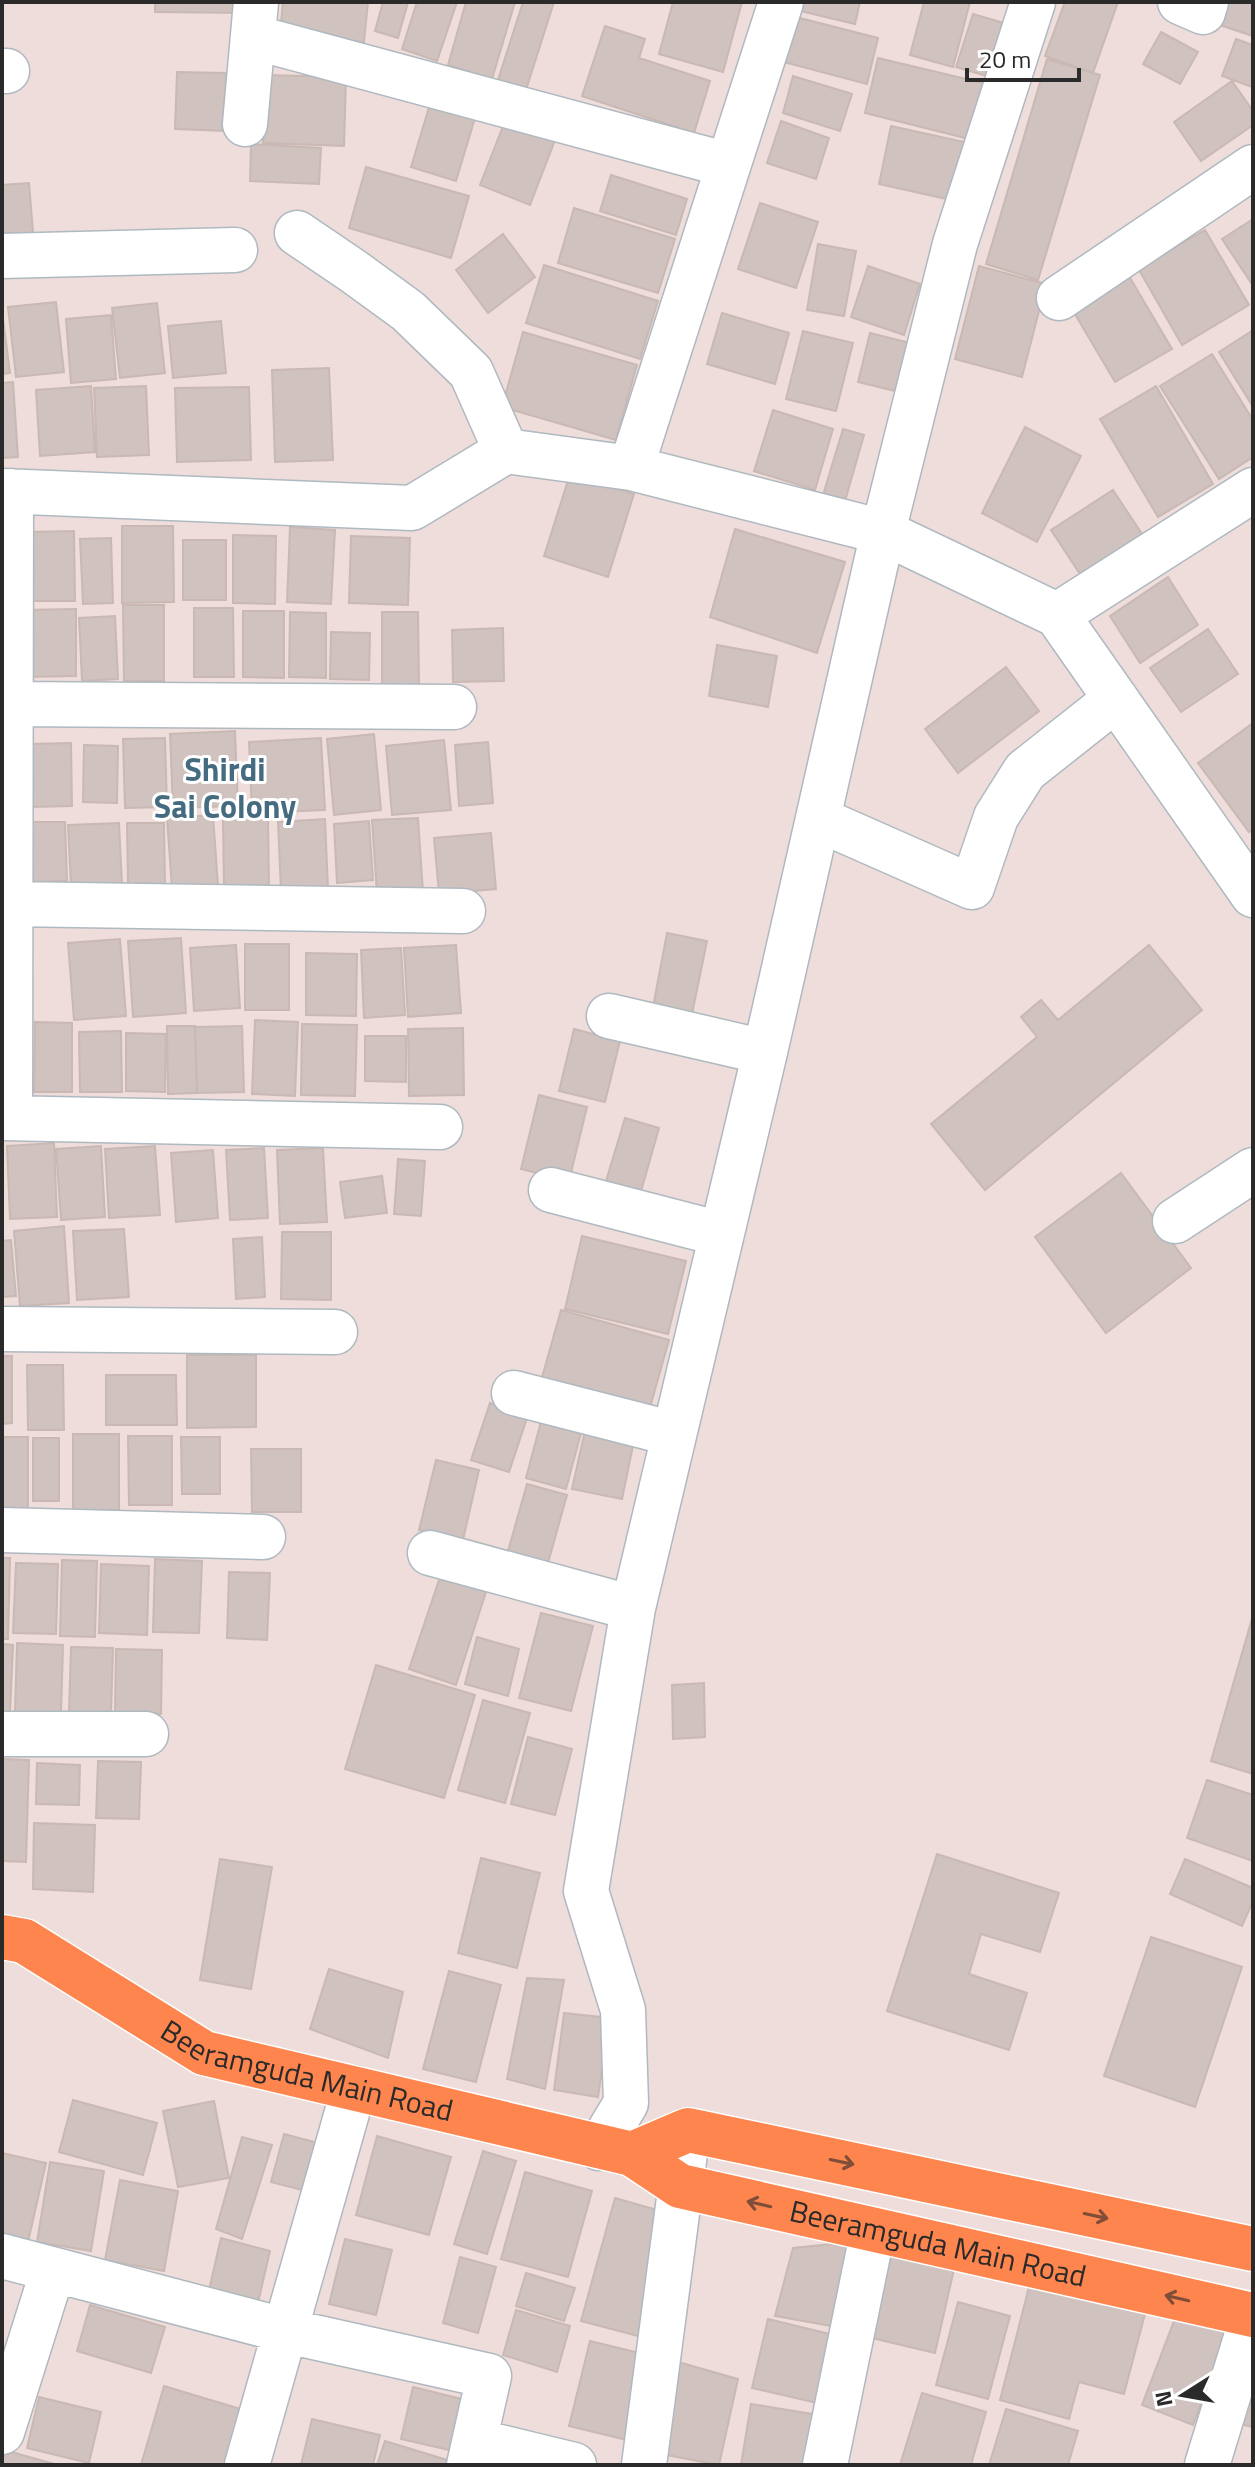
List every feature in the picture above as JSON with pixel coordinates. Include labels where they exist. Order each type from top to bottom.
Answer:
[{"type":"main road","name":"Beeramguda Main Road","points":[[13,1939],[204,2053],[616,2151],[680,2186],[1253,2315]]},
{"type":"main road","name":"Beeramguda Main Road","points":[[688,2130],[1253,2249]]},
{"type":"main road","points":[[616,2151],[688,2130]]},
{"type":"street","points":[[631,468],[781,2]]},
{"type":"street","points":[[616,2151],[626,2103],[623,2010],[586,1891],[633,1608],[765,1052],[883,532],[955,244],[1033,2]]},
{"type":"street","points":[[1180,2],[1203,12],[1206,2]]},
{"type":"street","points":[[245,124],[254,20],[728,165]]},
{"type":"street","points":[[1059,298],[1253,167]]},
{"type":"street","points":[[297,233],[408,311],[471,372],[506,451]]},
{"type":"street","points":[[2,256],[235,250]]},
{"type":"street","points":[[440,1127],[6,1118],[11,704],[6,491],[412,508],[506,451],[631,468],[883,532],[1057,615],[1246,872]]},
{"type":"street","points":[[1057,615],[1253,490]]},
{"type":"street","points":[[818,819],[972,887],[996,817],[1025,771],[1116,699]]},
{"type":"street","points":[[11,704],[454,707]]},
{"type":"street","points":[[10,904],[463,911]]},
{"type":"street","points":[[609,1016],[765,1052]]},
{"type":"street","points":[[1175,1221],[1253,1170]]},
{"type":"street","points":[[551,1190],[721,1234]]},
{"type":"street","points":[[2,1329],[335,1332]]},
{"type":"street","points":[[514,1393],[674,1434]]},
{"type":"street","points":[[2,1530],[263,1537]]},
{"type":"street","points":[[430,1553],[633,1608]]},
{"type":"street","points":[[2,1734],[146,1734]]},
{"type":"street","points":[[247,2465],[354,2088]]},
{"type":"street","points":[[644,2465],[688,2130]]},
{"type":"street","points":[[825,2465],[873,2230]]},
{"type":"street","points":[[2,2256],[287,2331],[489,2376],[472,2453],[574,2465]]},
{"type":"street","points":[[2,2432],[53,2270]]},
{"type":"street","points":[[1207,2465],[1253,2315]]},
{"type":"building","points":[[155,2],[247,2],[247,13],[155,12]]},
{"type":"building","points":[[283,2],[368,2],[364,42],[280,33]]},
{"type":"building","points":[[383,2],[408,2],[398,38],[375,31]]},
{"type":"building","points":[[417,2],[457,2],[437,61],[402,49]]},
{"type":"building","points":[[466,2],[515,2],[492,79],[448,65]]},
{"type":"building","points":[[523,2],[554,2],[526,90],[498,80]]},
{"type":"building","points":[[673,2],[742,2],[723,72],[659,54]]},
{"type":"building","points":[[794,2],[860,2],[855,24],[792,9]]},
{"type":"building","points":[[924,2],[970,2],[953,67],[910,55]]},
{"type":"building","points":[[1065,2],[1118,2],[1093,73],[1045,56]]},
{"type":"building","points":[[1221,2],[1253,2],[1253,36],[1214,23]]},
{"type":"building","points":[[973,14],[1007,24],[990,77],[956,67]]},
{"type":"building","points":[[796,17],[878,38],[867,84],[784,62]]},
{"type":"building","points":[[605,26],[645,39],[639,58],[710,81],[694,133],[582,96]]},
{"type":"building","points":[[1161,32],[1198,52],[1180,84],[1143,64]]},
{"type":"building","points":[[1236,39],[1253,45],[1252,87],[1222,76]]},
{"type":"building","points":[[878,58],[983,83],[969,139],[865,113]]},
{"type":"building","points":[[1047,59],[1100,75],[1038,280],[986,264]]},
{"type":"building","points":[[177,72],[226,73],[225,131],[175,129]]},
{"type":"building","points":[[265,75],[346,77],[344,146],[263,143]]},
{"type":"building","points":[[793,76],[852,94],[840,131],[783,113]]},
{"type":"building","points":[[1232,81],[1253,111],[1253,125],[1201,161],[1174,122]]},
{"type":"building","points":[[433,94],[478,108],[456,181],[411,167]]},
{"type":"building","points":[[507,116],[557,135],[530,205],[480,185]]},
{"type":"building","points":[[781,121],[829,138],[816,179],[767,163]]},
{"type":"building","points":[[891,126],[964,142],[951,200],[879,184]]},
{"type":"building","points":[[251,144],[321,148],[319,184],[250,181]]},
{"type":"building","points":[[366,167],[469,196],[451,258],[349,228]]},
{"type":"building","points":[[611,175],[687,199],[676,235],[600,211]]},
{"type":"building","points":[[29,183],[34,244],[2,246],[2,185]]},
{"type":"building","points":[[760,203],[818,222],[796,288],[738,269]]},
{"type":"building","points":[[574,208],[675,239],[658,293],[558,263]]},
{"type":"building","points":[[1253,219],[1253,286],[1222,239]]},
{"type":"building","points":[[1205,230],[1249,305],[1182,345],[1138,268]]},
{"type":"building","points":[[503,234],[535,277],[488,313],[456,270]]},
{"type":"building","points":[[818,244],[856,251],[844,316],[807,310]]},
{"type":"building","points":[[544,265],[658,301],[640,359],[526,323]]},
{"type":"building","points":[[868,266],[920,284],[904,335],[851,317]]},
{"type":"building","points":[[979,266],[1046,284],[1022,377],[955,359]]},
{"type":"building","points":[[1126,271],[1172,349],[1115,382],[1069,304]]},
{"type":"building","points":[[56,302],[64,372],[16,377],[8,307]]},
{"type":"building","points":[[157,303],[165,373],[120,378],[112,308]]},
{"type":"building","points":[[2,311],[10,373],[2,374]]},
{"type":"building","points":[[722,313],[789,333],[775,384],[707,364]]},
{"type":"building","points":[[111,315],[116,379],[71,383],[66,319]]},
{"type":"building","points":[[221,321],[226,373],[173,378],[168,326]]},
{"type":"building","points":[[1253,330],[1253,407],[1219,352]]},
{"type":"building","points":[[803,331],[853,343],[836,411],[786,399]]},
{"type":"building","points":[[523,332],[637,365],[616,440],[502,407]]},
{"type":"building","points":[[870,333],[914,344],[903,393],[858,382]]},
{"type":"building","points":[[1212,354],[1253,420],[1253,457],[1219,479],[1160,386]]},
{"type":"building","points":[[329,368],[333,460],[275,462],[272,370]]},
{"type":"building","points":[[13,382],[18,457],[2,458],[2,383]]},
{"type":"building","points":[[91,386],[95,452],[40,456],[36,390]]},
{"type":"building","points":[[146,386],[149,455],[97,457],[94,388]]},
{"type":"building","points":[[1156,386],[1213,484],[1158,517],[1100,419]]},
{"type":"building","points":[[249,387],[251,460],[177,462],[175,388]]},
{"type":"building","points":[[773,410],[833,429],[815,490],[754,471]]},
{"type":"building","points":[[1025,427],[1081,456],[1037,542],[982,513]]},
{"type":"building","points":[[843,429],[864,435],[845,501],[823,495]]},
{"type":"building","points":[[570,474],[634,494],[608,577],[544,556]]},
{"type":"building","points":[[1113,490],[1144,537],[1082,577],[1051,530]]},
{"type":"building","points":[[122,526],[173,526],[174,602],[122,603]]},
{"type":"building","points":[[290,527],[335,530],[331,604],[287,602]]},
{"type":"building","points":[[735,529],[845,562],[817,653],[710,617]]},
{"type":"building","points":[[74,531],[75,601],[29,601],[28,532]]},
{"type":"building","points":[[233,535],[276,536],[275,604],[233,603]]},
{"type":"building","points":[[351,536],[410,538],[408,605],[349,603]]},
{"type":"building","points":[[111,538],[113,603],[83,604],[80,539]]},
{"type":"building","points":[[183,540],[226,540],[226,600],[183,600]]},
{"type":"building","points":[[1168,577],[1198,625],[1140,663],[1110,616]]},
{"type":"building","points":[[123,605],[164,605],[164,681],[124,681]]},
{"type":"building","points":[[194,608],[233,608],[234,677],[194,677]]},
{"type":"building","points":[[76,609],[76,676],[23,677],[23,610]]},
{"type":"building","points":[[243,611],[284,611],[284,678],[243,677]]},
{"type":"building","points":[[290,612],[326,613],[326,678],[289,677]]},
{"type":"building","points":[[382,612],[418,612],[419,685],[382,685]]},
{"type":"building","points":[[115,616],[118,679],[82,681],[79,618]]},
{"type":"building","points":[[503,628],[504,681],[453,682],[452,630]]},
{"type":"building","points":[[1208,629],[1238,674],[1181,712],[1150,668]]},
{"type":"building","points":[[331,632],[370,633],[369,680],[330,679]]},
{"type":"building","points":[[717,645],[777,656],[768,707],[709,696]]},
{"type":"building","points":[[1006,667],[1039,711],[958,773],[925,729]]},
{"type":"building","points":[[1253,723],[1253,829],[1249,832],[1198,763]]},
{"type":"building","points":[[235,731],[238,806],[173,808],[170,734]]},
{"type":"building","points":[[374,734],[381,810],[334,815],[327,739]]},
{"type":"building","points":[[165,738],[167,807],[125,808],[123,739]]},
{"type":"building","points":[[321,738],[325,810],[252,813],[249,742]]},
{"type":"building","points":[[444,740],[451,810],[392,815],[386,746]]},
{"type":"building","points":[[488,742],[493,803],[459,806],[455,745]]},
{"type":"building","points":[[71,743],[72,806],[30,807],[29,744]]},
{"type":"building","points":[[84,745],[118,746],[117,803],[83,802]]},
{"type":"building","points":[[213,815],[218,886],[172,889],[167,818]]},
{"type":"building","points":[[223,816],[268,816],[269,890],[224,890]]},
{"type":"building","points":[[418,818],[423,892],[377,894],[372,820]]},
{"type":"building","points":[[325,819],[328,889],[281,891],[278,822]]},
{"type":"building","points":[[369,821],[373,880],[337,883],[334,824]]},
{"type":"building","points":[[28,822],[65,822],[67,881],[30,882]]},
{"type":"building","points":[[119,823],[122,884],[71,886],[68,825]]},
{"type":"building","points":[[127,823],[164,823],[165,885],[128,885]]},
{"type":"building","points":[[491,833],[496,889],[439,894],[434,838]]},
{"type":"building","points":[[667,933],[707,941],[692,1014],[653,1007]]},
{"type":"building","points":[[181,938],[186,1013],[133,1017],[128,941]]},
{"type":"building","points":[[120,939],[126,1016],[74,1020],[68,943]]},
{"type":"building","points":[[245,944],[289,944],[289,1010],[245,1010]]},
{"type":"building","points":[[236,945],[240,1008],[194,1011],[190,948]]},
{"type":"building","points":[[456,945],[461,1013],[408,1017],[404,948]]},
{"type":"building","points":[[1149,945],[1202,1010],[985,1190],[931,1124],[1037,1037],[1021,1017],[1041,1000],[1058,1020]]},
{"type":"building","points":[[401,948],[405,1015],[364,1018],[361,950]]},
{"type":"building","points":[[306,953],[357,954],[356,1016],[306,1015]]},
{"type":"building","points":[[255,1020],[298,1022],[295,1096],[252,1094]]},
{"type":"building","points":[[35,1022],[72,1023],[72,1092],[34,1092]]},
{"type":"building","points":[[302,1024],[357,1025],[355,1096],[301,1095]]},
{"type":"building","points":[[167,1026],[195,1026],[197,1093],[168,1094]]},
{"type":"building","points":[[242,1026],[244,1092],[197,1093],[195,1027]]},
{"type":"building","points":[[463,1028],[464,1095],[409,1096],[408,1029]]},
{"type":"building","points":[[574,1029],[620,1041],[605,1102],[559,1091]]},
{"type":"building","points":[[121,1031],[122,1092],[80,1092],[79,1032]]},
{"type":"building","points":[[126,1033],[166,1034],[165,1092],[126,1091]]},
{"type":"building","points":[[365,1036],[406,1036],[406,1082],[365,1081]]},
{"type":"building","points":[[539,1095],[587,1107],[569,1181],[521,1169]]},
{"type":"building","points":[[625,1118],[659,1128],[638,1202],[603,1191]]},
{"type":"building","points":[[54,1143],[57,1217],[10,1219],[7,1146]]},
{"type":"building","points":[[101,1146],[105,1217],[61,1220],[56,1149]]},
{"type":"building","points":[[155,1146],[160,1215],[109,1218],[105,1149]]},
{"type":"building","points":[[264,1148],[268,1218],[230,1220],[226,1150]]},
{"type":"building","points":[[323,1148],[327,1222],[280,1224],[277,1150]]},
{"type":"building","points":[[213,1150],[218,1218],[176,1222],[171,1153]]},
{"type":"building","points":[[398,1159],[425,1161],[421,1216],[394,1214]]},
{"type":"building","points":[[1121,1173],[1191,1268],[1106,1333],[1035,1237]]},
{"type":"building","points":[[382,1176],[387,1213],[345,1218],[340,1182]]},
{"type":"building","points":[[64,1226],[69,1303],[20,1306],[14,1231]]},
{"type":"building","points":[[124,1229],[129,1297],[77,1300],[73,1231]]},
{"type":"building","points":[[282,1232],[331,1232],[331,1300],[281,1299]]},
{"type":"building","points":[[582,1236],[686,1261],[668,1334],[565,1309]]},
{"type":"building","points":[[262,1237],[265,1297],[236,1299],[233,1239]]},
{"type":"building","points":[[11,1240],[16,1296],[2,1297],[2,1241]]},
{"type":"building","points":[[561,1310],[669,1340],[649,1411],[541,1381]]},
{"type":"building","points":[[187,1355],[256,1355],[256,1427],[187,1428]]},
{"type":"building","points":[[2,1356],[12,1356],[12,1423],[2,1424]]},
{"type":"building","points":[[27,1365],[63,1365],[64,1430],[28,1430]]},
{"type":"building","points":[[106,1375],[176,1375],[177,1425],[106,1425]]},
{"type":"building","points":[[490,1403],[528,1415],[509,1472],[471,1460]]},
{"type":"building","points":[[544,1410],[584,1422],[566,1489],[526,1478]]},
{"type":"building","points":[[586,1426],[635,1436],[622,1499],[572,1489]]},
{"type":"building","points":[[73,1434],[119,1434],[119,1510],[73,1510]]},
{"type":"building","points":[[128,1436],[172,1436],[172,1505],[129,1505]]},
{"type":"building","points":[[2,1437],[28,1437],[28,1512],[2,1512]]},
{"type":"building","points":[[181,1437],[220,1437],[220,1494],[182,1494]]},
{"type":"building","points":[[33,1438],[59,1438],[59,1501],[33,1501]]},
{"type":"building","points":[[251,1449],[301,1449],[301,1512],[252,1512]]},
{"type":"building","points":[[436,1460],[479,1470],[463,1540],[419,1530]]},
{"type":"building","points":[[527,1484],[567,1495],[548,1563],[508,1551]]},
{"type":"building","points":[[2,1558],[10,1558],[8,1639],[2,1639]]},
{"type":"building","points":[[155,1559],[202,1561],[199,1633],[153,1632]]},
{"type":"building","points":[[62,1560],[97,1561],[95,1637],[60,1636]]},
{"type":"building","points":[[16,1563],[58,1564],[56,1634],[13,1633]]},
{"type":"building","points":[[101,1564],[149,1566],[147,1635],[99,1633]]},
{"type":"building","points":[[229,1572],[270,1573],[267,1640],[227,1638]]},
{"type":"building","points":[[440,1577],[486,1592],[456,1685],[409,1669]]},
{"type":"building","points":[[541,1613],[593,1626],[571,1711],[519,1698]]},
{"type":"building","points":[[1253,1615],[1253,1774],[1211,1761]]},
{"type":"building","points":[[477,1637],[519,1649],[508,1696],[465,1684]]},
{"type":"building","points":[[17,1643],[63,1645],[61,1714],[15,1712]]},
{"type":"building","points":[[2,1644],[13,1645],[10,1713],[2,1713]]},
{"type":"building","points":[[71,1647],[113,1648],[111,1713],[69,1712]]},
{"type":"building","points":[[116,1649],[162,1650],[161,1714],[115,1713]]},
{"type":"building","points":[[376,1665],[475,1695],[444,1798],[345,1769]]},
{"type":"building","points":[[704,1683],[705,1737],[673,1739],[672,1685]]},
{"type":"building","points":[[483,1700],[530,1713],[505,1803],[458,1790]]},
{"type":"building","points":[[528,1737],[572,1749],[555,1815],[511,1804]]},
{"type":"building","points":[[2,1759],[29,1760],[26,1862],[2,1861]]},
{"type":"building","points":[[98,1761],[141,1762],[139,1819],[96,1818]]},
{"type":"building","points":[[37,1763],[80,1765],[79,1805],[36,1804]]},
{"type":"building","points":[[1207,1780],[1253,1795],[1253,1861],[1187,1838]]},
{"type":"building","points":[[34,1823],[95,1825],[93,1892],[33,1889]]},
{"type":"building","points":[[937,1854],[1059,1893],[1040,1952],[981,1934],[969,1974],[1027,1993],[1009,2050],[887,2011]]},
{"type":"building","points":[[481,1858],[540,1873],[517,1968],[458,1953]]},
{"type":"building","points":[[220,1859],[272,1867],[251,1989],[200,1980]]},
{"type":"building","points":[[1185,1859],[1253,1888],[1253,1901],[1242,1926],[1170,1894]]},
{"type":"building","points":[[1151,1937],[1242,1967],[1195,2107],[1104,2076]]},
{"type":"building","points":[[329,1969],[403,1992],[388,2058],[310,2029]]},
{"type":"building","points":[[449,1971],[501,1985],[476,2082],[423,2069]]},
{"type":"building","points":[[527,1978],[564,1980],[545,2089],[507,2079]]},
{"type":"building","points":[[564,2013],[610,2018],[598,2097],[554,2090]]},
{"type":"building","points":[[73,2100],[157,2123],[143,2175],[59,2152]]},
{"type":"building","points":[[214,2101],[229,2178],[178,2187],[163,2111]]},
{"type":"building","points":[[284,2134],[322,2144],[310,2192],[271,2182]]},
{"type":"building","points":[[377,2136],[451,2157],[429,2235],[356,2215]]},
{"type":"building","points":[[242,2137],[272,2145],[242,2239],[216,2229]]},
{"type":"building","points":[[483,2151],[516,2161],[487,2254],[454,2244]]},
{"type":"building","points":[[2,2153],[46,2163],[28,2242],[2,2236]]},
{"type":"building","points":[[50,2162],[104,2171],[91,2251],[37,2242]]},
{"type":"building","points":[[525,2172],[592,2191],[568,2277],[501,2259]]},
{"type":"building","points":[[120,2180],[178,2191],[164,2271],[105,2260]]},
{"type":"building","points":[[615,2198],[671,2214],[638,2336],[581,2321]]},
{"type":"building","points":[[221,2238],[270,2251],[254,2320],[205,2307]]},
{"type":"building","points":[[345,2239],[392,2250],[376,2315],[329,2304]]},
{"type":"building","points":[[884,2239],[957,2256],[935,2353],[863,2336]]},
{"type":"building","points":[[863,2241],[848,2329],[775,2316],[793,2248]]},
{"type":"building","points":[[460,2257],[496,2267],[478,2333],[443,2323]]},
{"type":"building","points":[[526,2273],[575,2288],[564,2321],[516,2306]]},
{"type":"building","points":[[1030,2283],[1145,2314],[1124,2394],[1079,2382],[1069,2419],[1000,2400]]},
{"type":"building","points":[[958,2302],[1010,2316],[988,2399],[936,2385]]},
{"type":"building","points":[[90,2305],[165,2327],[151,2373],[77,2351]]},
{"type":"building","points":[[516,2310],[570,2326],[557,2372],[503,2355]]},
{"type":"building","points":[[1177,2313],[1228,2333],[1193,2425],[1142,2405]]},
{"type":"building","points":[[768,2319],[842,2337],[826,2405],[752,2388]]},
{"type":"building","points":[[590,2341],[656,2357],[635,2442],[569,2426]]},
{"type":"building","points":[[678,2362],[738,2379],[719,2465],[661,2454]]},
{"type":"building","points":[[1253,2385],[1253,2427],[1239,2424]]},
{"type":"building","points":[[164,2386],[247,2411],[231,2465],[141,2465]]},
{"type":"building","points":[[413,2387],[470,2401],[458,2452],[401,2439]]},
{"type":"building","points":[[922,2393],[986,2412],[971,2465],[900,2465]]},
{"type":"building","points":[[39,2397],[101,2412],[89,2463],[27,2448]]},
{"type":"building","points":[[751,2404],[825,2416],[817,2465],[741,2465]]},
{"type":"building","points":[[1006,2409],[1078,2431],[1068,2465],[989,2465]]},
{"type":"building","points":[[312,2419],[380,2435],[373,2465],[301,2465]]},
{"type":"building","points":[[385,2441],[447,2460],[445,2465],[377,2465]]},
{"type":"building","points":[[4,2450],[58,2465],[2,2465]]},
{"type":"district","name":"Shirdi Sai Colony","points":[[225,788]]}]
